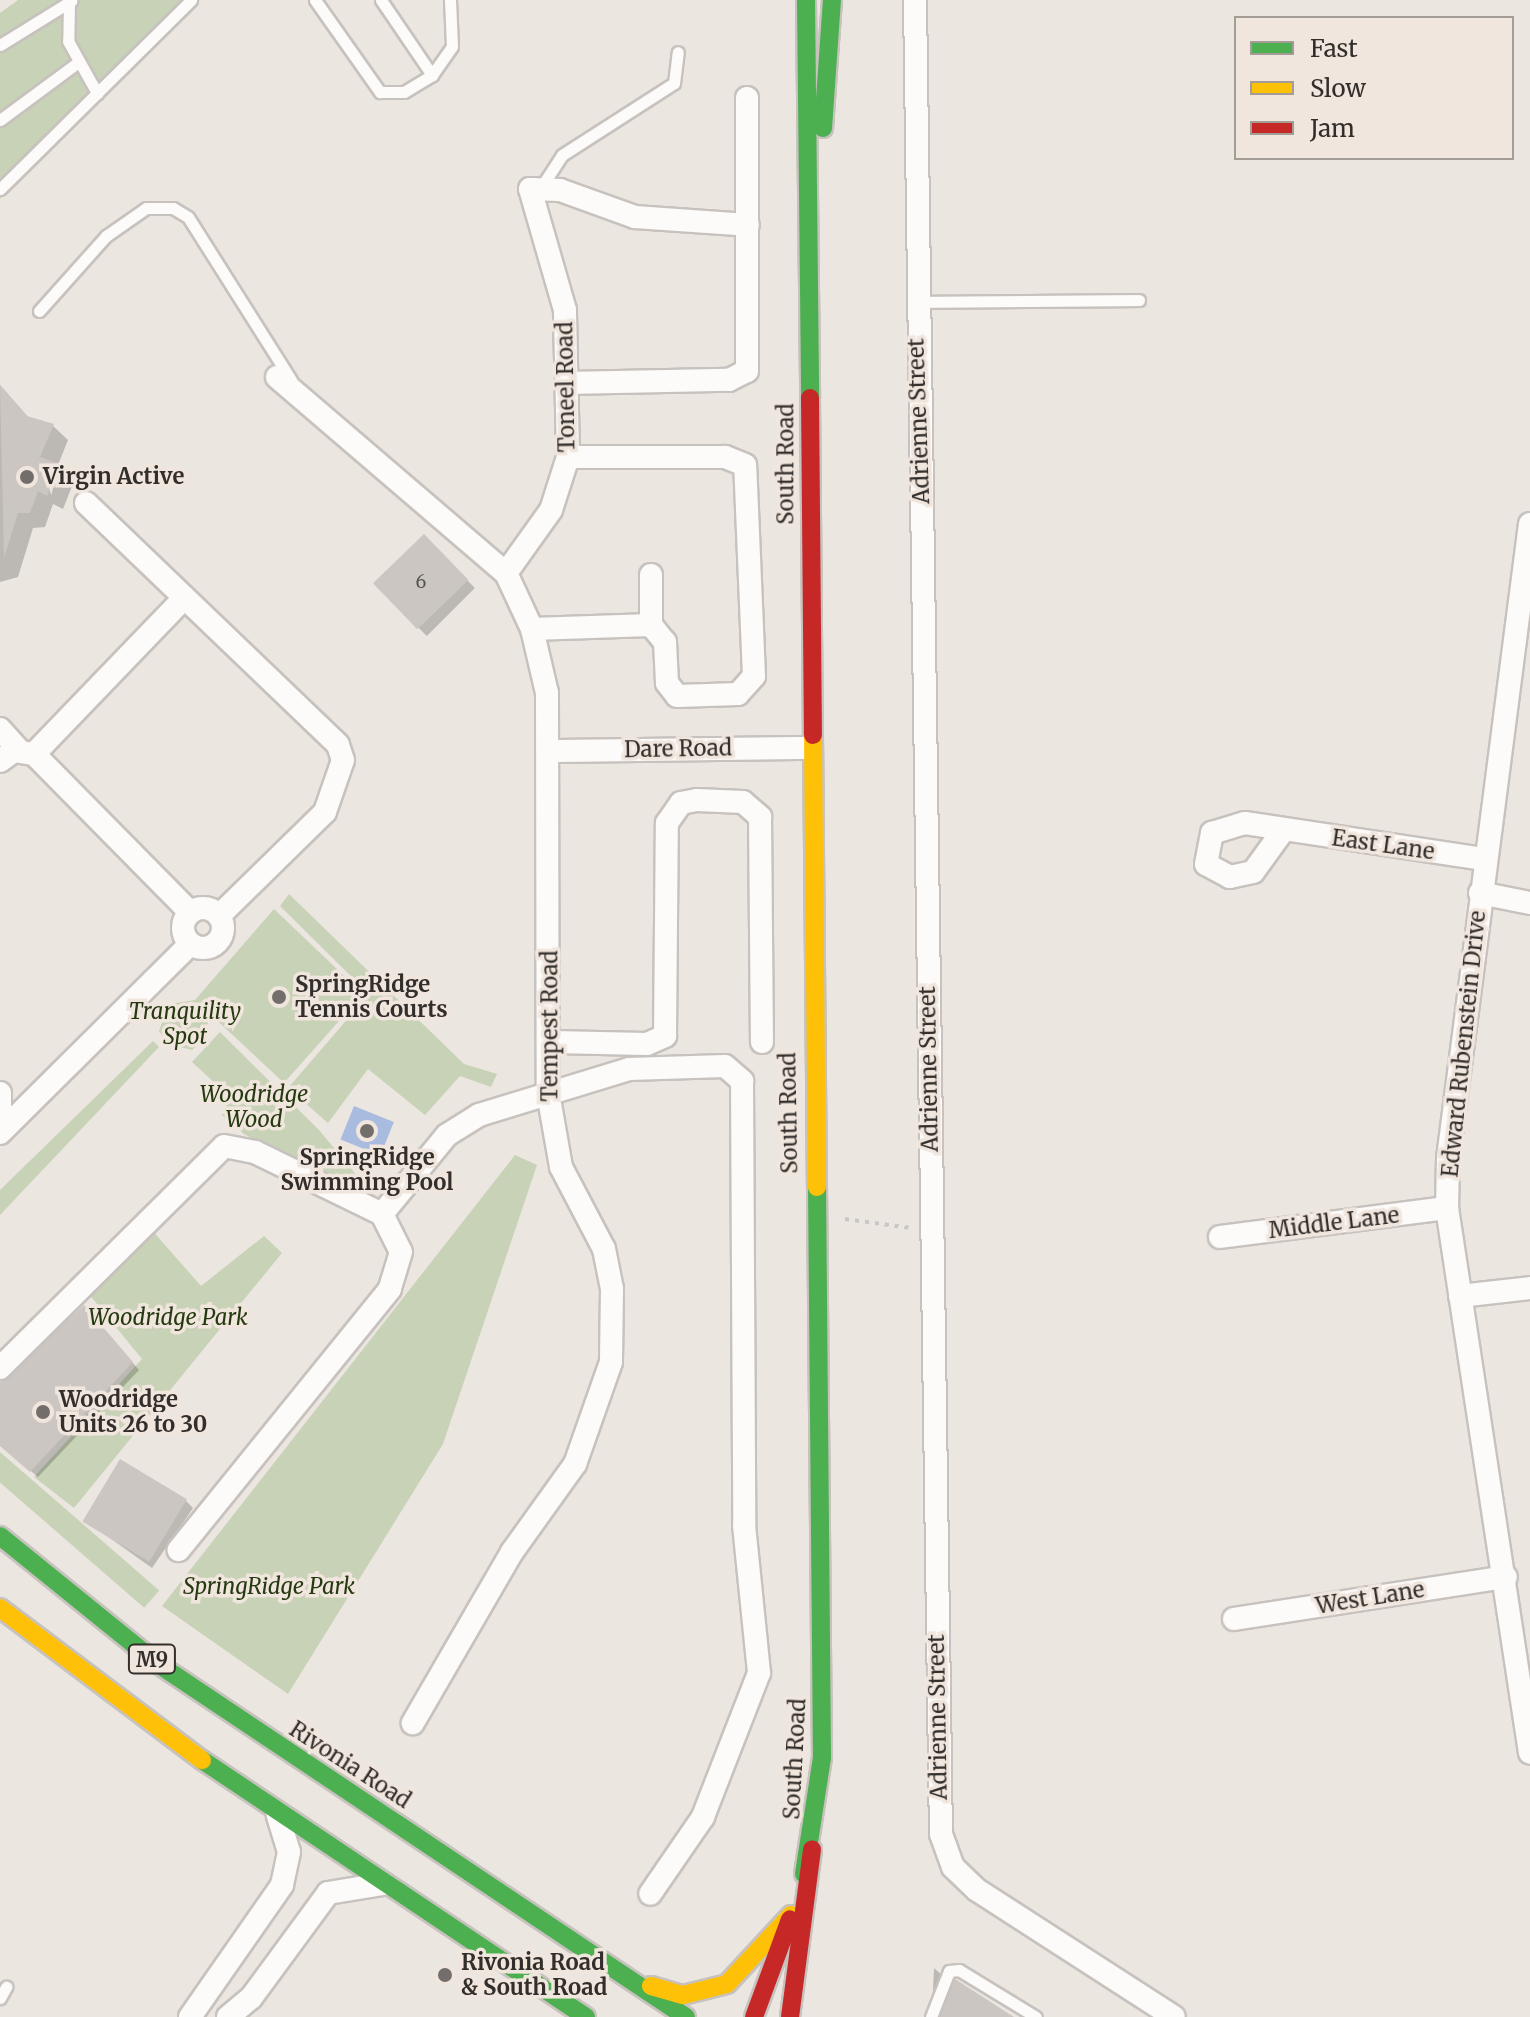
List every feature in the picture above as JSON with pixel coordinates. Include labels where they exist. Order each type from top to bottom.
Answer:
[{"type":"street","name":"South Road","points":[[754,2017],[812,1849],[822,1758],[808,748],[813,197],[806,0]]},
{"type":"street","name":"South Road","points":[[813,197],[832,0]]},
{"type":"street","name":"Adrienne Street","points":[[915,0],[915,303],[945,1851],[977,1890],[1174,2017]]},
{"type":"street","points":[[566,383],[744,374],[752,343],[747,98]]},
{"type":"street","points":[[535,190],[635,217],[748,225]]},
{"type":"street","name":"Toneel Road","points":[[506,573],[551,510],[568,457],[565,310],[535,190]]},
{"type":"street","name":"Tempest Road","points":[[286,381],[506,573],[532,629],[547,693],[552,1042],[548,1093],[565,1180],[608,1262],[608,1377],[575,1464],[512,1552],[413,1723]]},
{"type":"street","points":[[568,457],[725,457],[750,472],[755,656],[748,686],[738,694],[677,696],[667,683],[665,642],[651,625],[651,575]]},
{"type":"street","points":[[0,1133],[190,944],[218,942],[220,915],[325,812],[343,760],[338,745],[86,503]]},
{"type":"street","name":"Edward Rubenstein Drive","points":[[1530,524],[1526,593],[1484,859],[1447,1208],[1506,1577],[1530,1753]]},
{"type":"street","points":[[18,755],[184,598]]},
{"type":"street","points":[[532,629],[651,625]]},
{"type":"street","points":[[0,729],[18,755],[190,912]]},
{"type":"street","name":"Dare Road","points":[[548,751],[808,748]]},
{"type":"street","points":[[552,1042],[647,1044],[665,1036],[667,823],[681,803],[697,800],[743,802],[760,817],[762,1042]]},
{"type":"street","name":"East Lane","points":[[1282,832],[1484,859]]},
{"type":"street","points":[[1480,893],[1530,903]]},
{"type":"street","points":[[190,944],[184,922],[190,912],[206,907],[220,915]]},
{"type":"street","points":[[382,1214],[461,1124],[548,1093],[629,1069],[700,1065],[733,1069],[743,1090],[744,1525],[759,1673],[703,1817],[650,1894]]},
{"type":"street","points":[[0,1093],[0,1125]]},
{"type":"street","points":[[0,1368],[224,1146],[255,1152],[382,1214],[401,1252],[390,1289],[179,1550]]},
{"type":"street","name":"Middle Lane","points":[[1220,1237],[1447,1208]]},
{"type":"street","points":[[1460,1296],[1530,1288]]},
{"type":"street","name":"Rivonia Road","points":[[0,1536],[158,1664],[686,2017]]},
{"type":"street","name":"West Lane","points":[[1234,1619],[1506,1577]]},
{"type":"street","name":"M9","points":[[0,1608],[120,1705],[566,2011],[586,2017]]},
{"type":"street","points":[[190,2017],[282,1885],[289,1852],[278,1815]]},
{"type":"street","points":[[790,2017],[812,1849]]},
{"type":"street","points":[[228,2017],[251,1998],[328,1893],[383,1884]]},
{"type":"street","points":[[627,1977],[683,1995],[712,1990],[747,1969],[791,1915]]},
{"type":"lane","points":[[0,189],[191,0]]},
{"type":"lane","points":[[315,0],[380,92],[404,92],[432,75],[452,46],[450,0]]},
{"type":"lane","points":[[381,0],[432,75]]},
{"type":"lane","points":[[71,1],[67,33],[77,63],[97,93]]},
{"type":"lane","points":[[0,45],[71,1]]},
{"type":"lane","points":[[535,190],[562,155],[674,83],[678,52]]},
{"type":"lane","points":[[0,120],[77,63]]},
{"type":"lane","points":[[39,311],[106,236],[146,208],[173,208],[188,217],[286,381]]},
{"type":"lane","points":[[915,303],[1139,300]]},
{"type":"lane","points":[[931,2017],[949,1971],[959,1970],[1036,2017]]},
{"type":"path","points":[[814,1216],[931,1229]]},
{"type":"green space","points":[[18,0],[189,0],[0,199],[0,13]]},
{"type":"green space","points":[[289,894],[464,1064],[497,1074],[491,1087],[460,1076],[425,1115],[368,1069],[328,1123],[288,1088],[369,994],[280,906]]},
{"type":"green space","name":"SpringRidge Tennis Courts","points":[[274,909],[363,994],[284,1083],[206,1010],[209,1035],[192,1050],[168,1044],[159,1031],[169,1004],[195,1000]]},
{"type":"green space","name":"Woodridge Wood","points":[[220,1032],[319,1130],[367,1188],[362,1195],[244,1134],[222,1115],[226,1106],[214,1092],[218,1086],[192,1062]]},
{"type":"green space","points":[[153,1041],[159,1047],[0,1215],[0,1190]]},
{"type":"green space","name":"SpringRidge Park","points":[[515,1155],[537,1165],[443,1444],[288,1694],[162,1606]]},
{"type":"green space","name":"Woodridge Park","points":[[150,1228],[201,1286],[264,1236],[282,1253],[74,1508],[34,1477],[142,1359],[88,1293]]},
{"type":"green space","points":[[0,1452],[159,1590],[144,1608],[0,1482]]},
{"type":"water","name":"SpringRidge Swimming Pool","points":[[354,1106],[394,1122],[380,1155],[341,1139]]},
{"type":"building","name":"Virgin Active","points":[[0,385],[27,416],[54,424],[40,457],[60,464],[47,496],[38,491],[30,513],[18,513],[4,558]]},
{"type":"building","points":[[424,534],[468,580],[417,629],[373,583]]},
{"type":"building","name":"Woodridge Units 26 to 30","points":[[84,1305],[133,1362],[30,1472],[0,1446],[0,1382]]},
{"type":"building","points":[[120,1459],[187,1499],[149,1562],[82,1522]]},
{"type":"building","points":[[955,1979],[1014,2017],[940,2017]]},
{"type":"traffic: fast","points":[[806,0],[810,398]]},
{"type":"traffic: fast","points":[[823,128],[832,0]]},
{"type":"traffic: fast","points":[[804,1874],[822,1758],[817,1187]]},
{"type":"traffic: fast","points":[[0,1536],[158,1664],[686,2017]]},
{"type":"traffic: fast","points":[[202,1760],[586,2017]]},
{"type":"traffic: slow","points":[[813,735],[817,1187]]},
{"type":"traffic: slow","points":[[0,1608],[202,1760]]},
{"type":"traffic: slow","points":[[651,1986],[683,1995],[727,1984],[791,1915]]},
{"type":"traffic: jam","points":[[810,398],[813,735]]},
{"type":"traffic: jam","points":[[790,2017],[812,1849]]},
{"type":"traffic: jam","points":[[754,2017],[790,1919]]},
{"type":"place","name":"Virgin Active","points":[[27,477]]},
{"type":"place","name":"SpringRidge Tennis Courts","points":[[279,997]]},
{"type":"place","name":"SpringRidge Swimming Pool","points":[[367,1131]]},
{"type":"place","name":"Woodridge Units 26 to 30","points":[[43,1412]]},
{"type":"place","name":"Rivonia Road & South Road","points":[[445,1975]]},
{"type":"park label","name":"Tranquility Spot","points":[[185,1024]]}]
